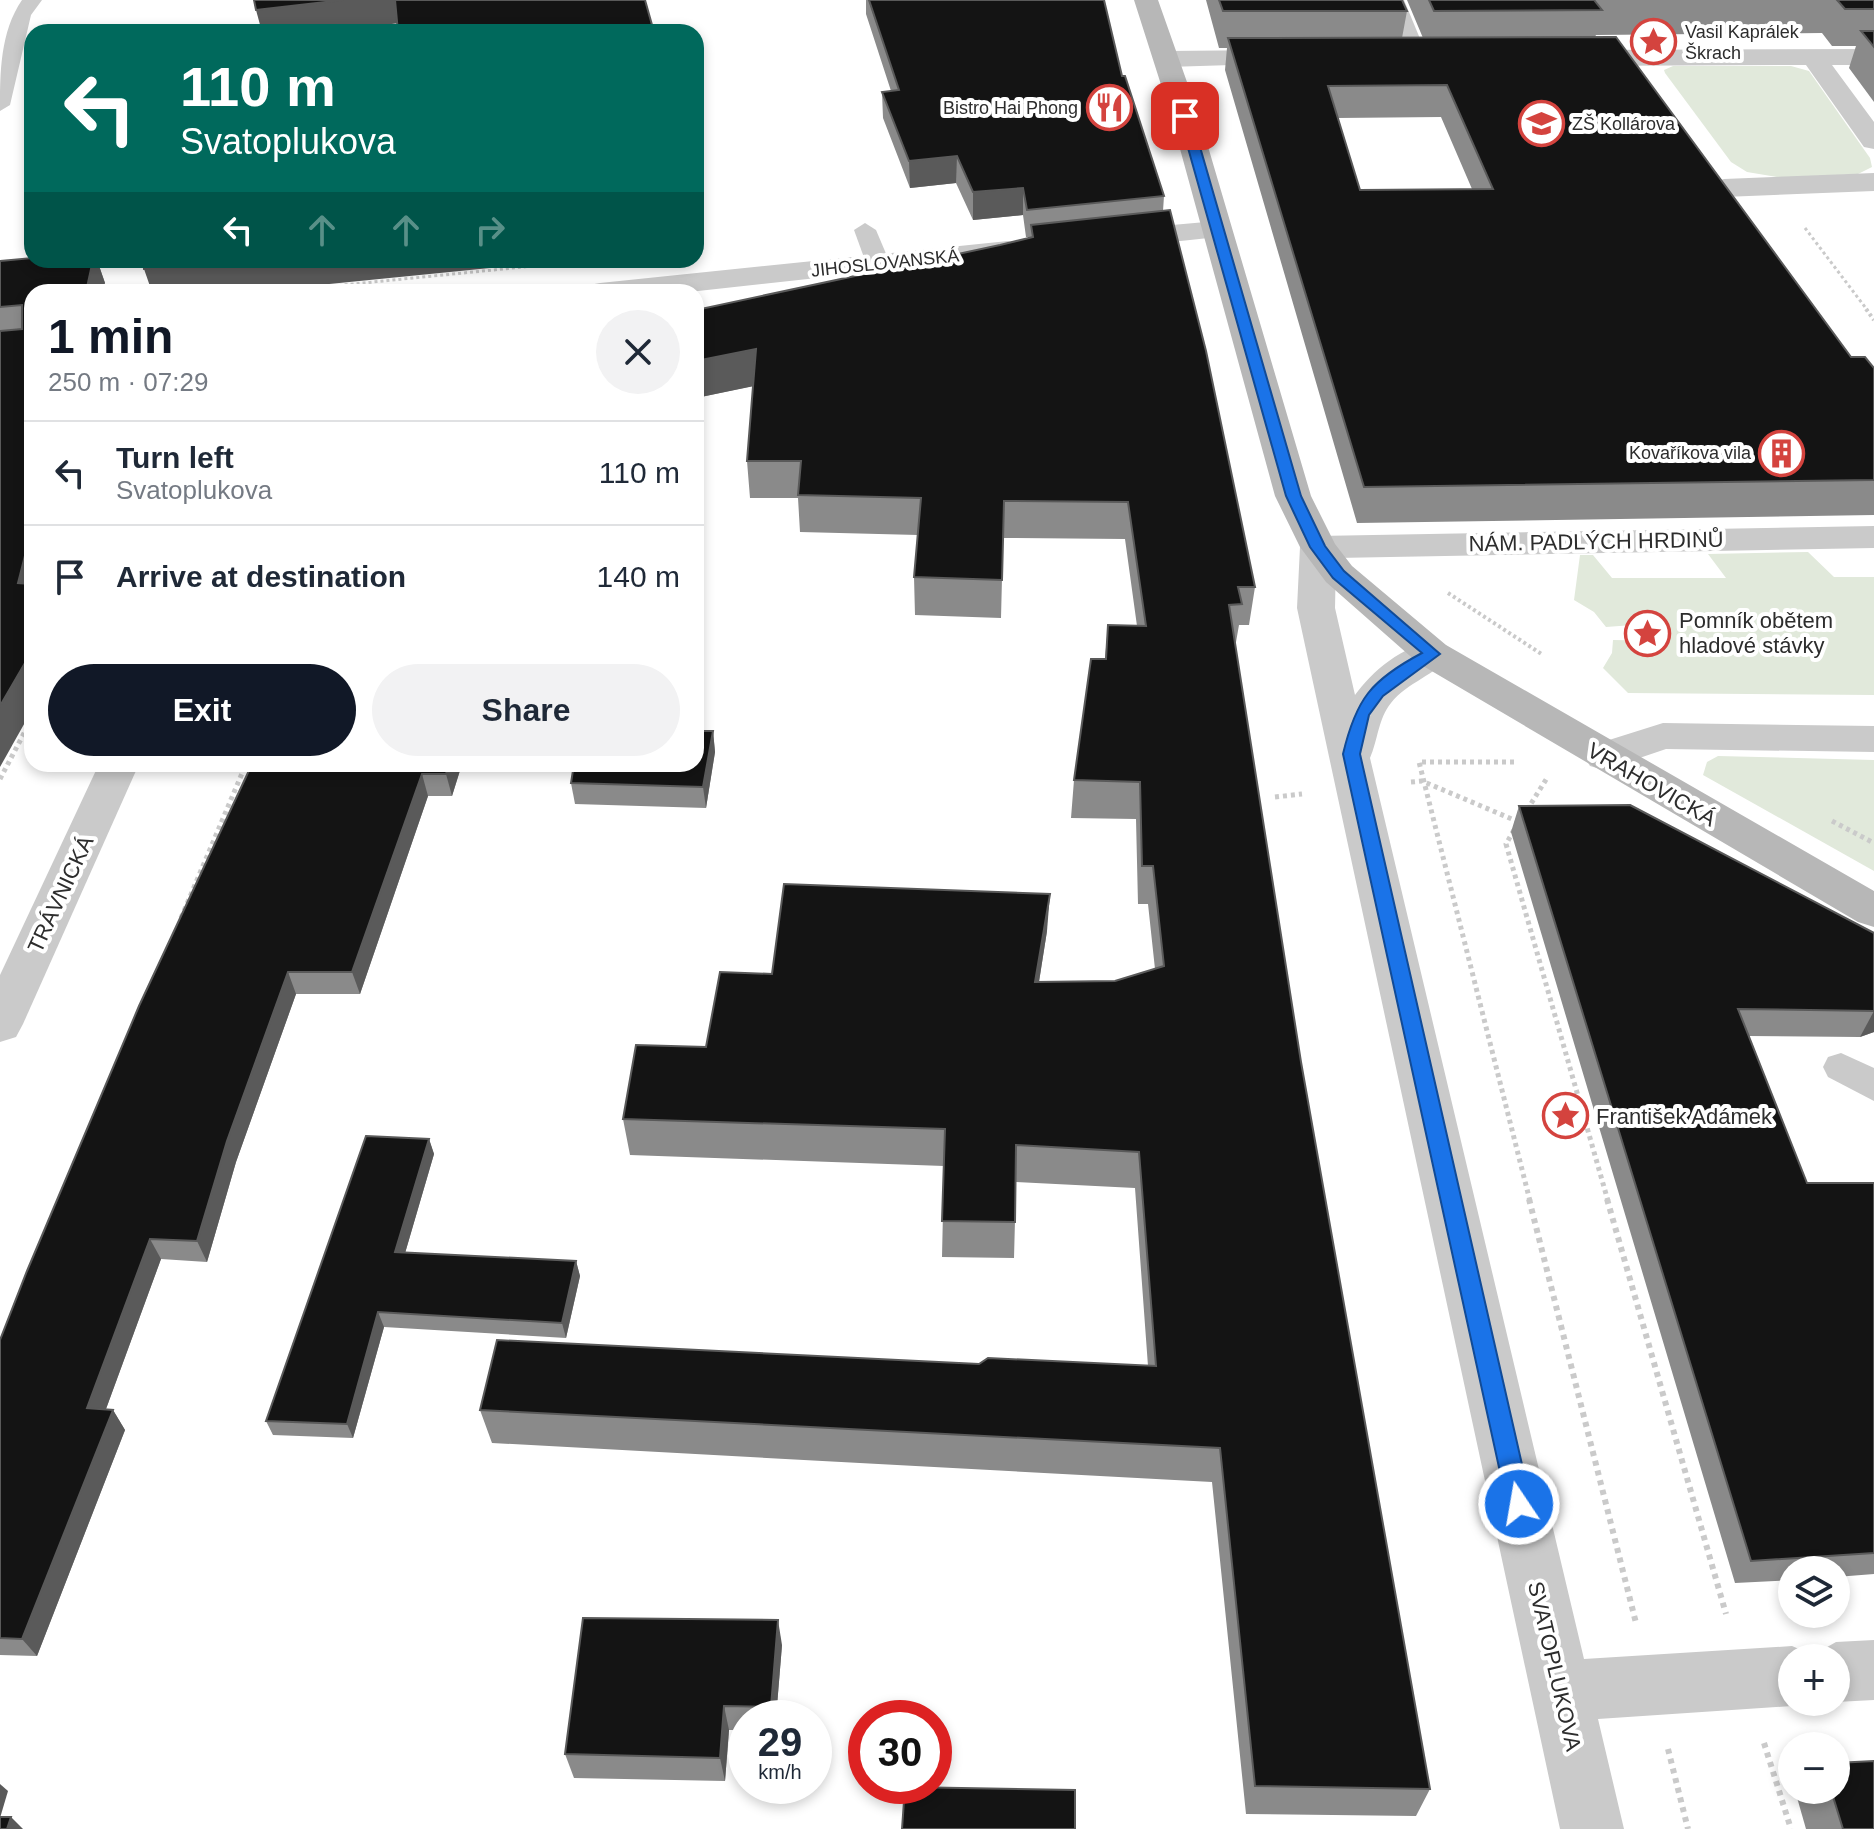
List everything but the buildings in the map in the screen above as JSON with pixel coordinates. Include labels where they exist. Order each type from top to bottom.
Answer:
[{"type":"street","name":"SVATOPLUKOVA","points":[[1146,0],[1168,59],[1293,496],[1318,547],[1359,593],[1432,654],[1406,668],[1377,692],[1361,714],[1356,771]]},
{"type":"street","points":[[1541,58],[1638,69],[1813,57],[1874,57]]},
{"type":"street","points":[[1813,57],[1874,141]]},
{"type":"street","points":[[1168,59],[1311,58]]},
{"type":"street","points":[[1387,58],[1449,58]]},
{"type":"street","points":[[1743,214],[1716,176],[1772,186],[1874,182]]},
{"type":"street","points":[[1083,242],[1217,230]]},
{"type":"street","name":"JIHOSLOVANSKÁ","points":[[677,284],[1036,247]]},
{"type":"street","name":"NÁM. PADLÝCH HRDINŮ","points":[[1318,547],[1874,537]]},
{"type":"street","name":"SVATOPLUKOVA","points":[[1318,547],[1316,608],[1356,771],[1592,1829]]},
{"type":"street","name":"VRAHOVICKÁ","points":[[1432,654],[1874,911]]},
{"type":"street","points":[[1604,756],[1663,736],[1874,739]]},
{"type":"street","name":"TRÁVNICKÁ","points":[[0,1024],[115,772]]},
{"type":"street","points":[[1850,1671],[1874,1670]]},
{"type":"street","points":[[1561,1691],[1768,1677]]},
{"type":"lane","points":[[0,104],[27,8],[5,0]]},
{"type":"lane","points":[[1394,0],[1418,58]]},
{"type":"lane","points":[[865,230],[878,263]]},
{"type":"lane","points":[[1841,1067],[1874,1086]]},
{"type":"path","points":[[1772,186],[1874,320]]},
{"type":"path","points":[[353,284],[513,268]]},
{"type":"path","points":[[0,779],[24,733]]},
{"type":"path","points":[[1275,797],[1356,771],[1422,781],[1518,824],[1533,824]]},
{"type":"path","points":[[178,924],[243,772]]},
{"type":"path","points":[[1550,773],[1506,844],[1768,1677],[1791,1829]]},
{"type":"path","points":[[1422,781],[1688,1829]]},
{"type":"shaded area","points":[[1673,66],[1791,66],[1809,71],[1870,158],[1872,167],[1858,174],[1783,178],[1747,172],[1731,162],[1665,73],[1664,70]]},
{"type":"shaded area","points":[[1808,552],[1834,577],[1874,577],[1874,695],[1628,693],[1603,668],[1612,653],[1613,640],[1669,641],[1660,623],[1606,627],[1594,612],[1574,600],[1580,555],[1593,555],[1612,578],[1726,578],[1708,554]]},
{"type":"shaded area","points":[[1718,756],[1874,760],[1874,871],[1703,775],[1707,762]]},
{"type":"place","name":"Vasil Kaprálek Škrach","points":[[1654,42]]},
{"type":"place","name":"Bistro Hai Phong","points":[[1109,108]]},
{"type":"place","name":"ZŠ Kollárova","points":[[1541,124]]},
{"type":"place","name":"Kovaříkova vila","points":[[1782,453]]},
{"type":"place","name":"Pomník obětem hladové stávky","points":[[1648,633]]},
{"type":"place","name":"František Adámek","points":[[1565,1116]]},
{"type":"route","points":[[1185,116],[1293,496],[1318,547],[1339,574],[1400,630],[1432,654],[1406,668],[1377,692],[1361,714],[1352,754],[1519,1504]]}]
